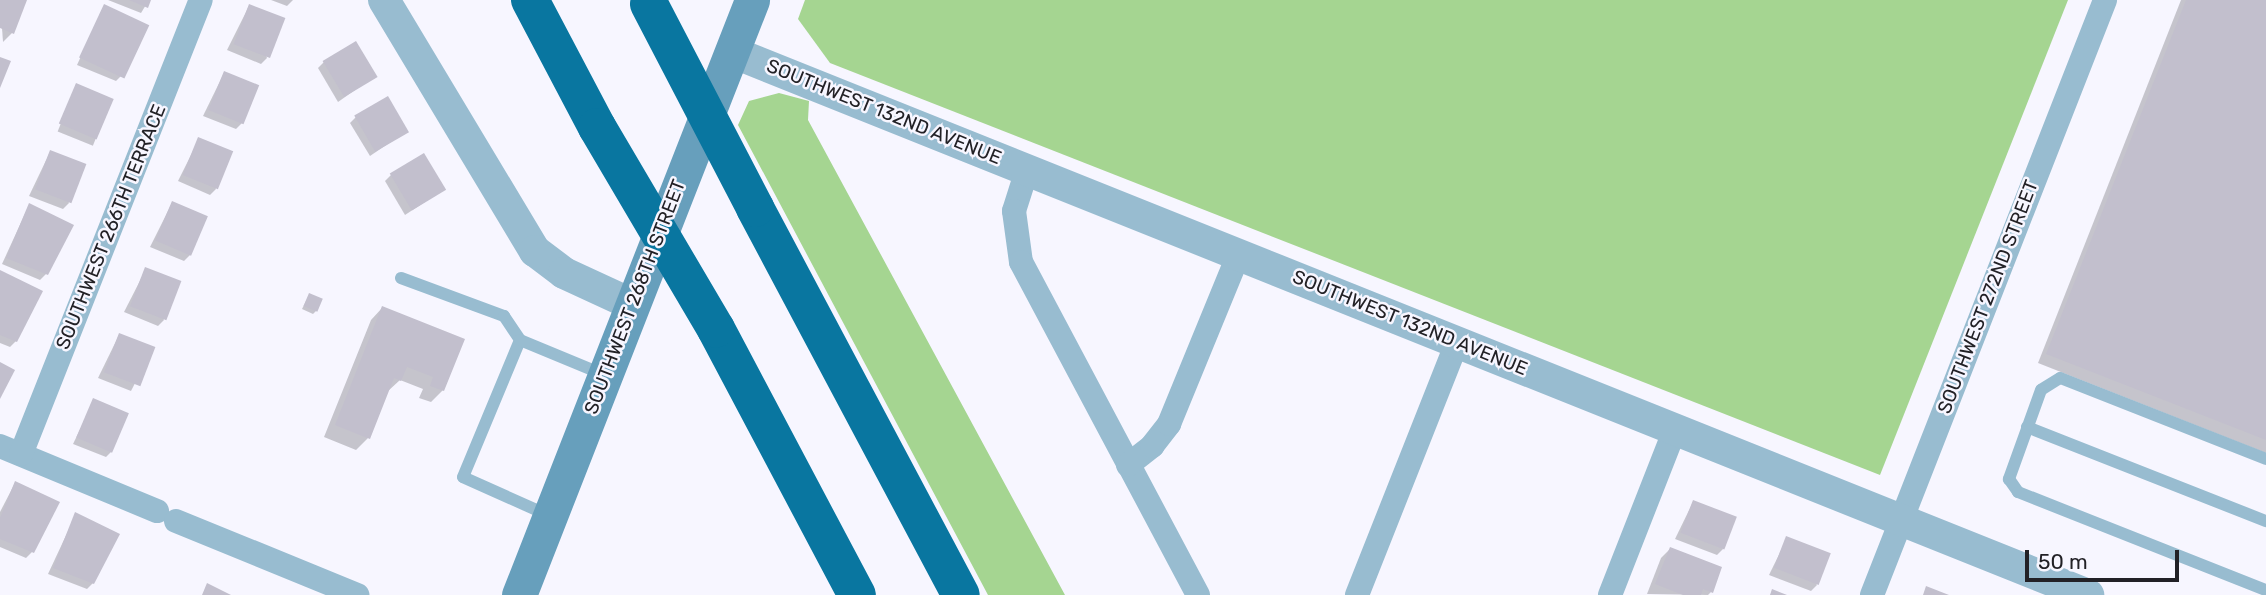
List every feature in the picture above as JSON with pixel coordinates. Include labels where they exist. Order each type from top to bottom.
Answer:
[{"type":"highway","points":[[530,0],[597,127],[716,329],[857,595]]},
{"type":"highway","points":[[648,2],[961,595]]},
{"type":"main road","name":"SOUTHWEST 268TH STREET","points":[[519,595],[752,0]]},
{"type":"street","name":"SOUTHWEST 266TH TERRACE","points":[[10,450],[201,0]]},
{"type":"street","points":[[384,0],[535,251],[564,273],[632,304]]},
{"type":"street","name":"SOUTHWEST 272ND STREET","points":[[1872,595],[2105,0]]},
{"type":"street","name":"SOUTHWEST 132ND AVENUE","points":[[732,52],[2088,595]]},
{"type":"street","points":[[1027,170],[1013,211],[1021,262],[1198,595]]},
{"type":"street","points":[[1128,465],[1152,446],[1170,424],[1238,256]]},
{"type":"street","points":[[1357,595],[1457,342]]},
{"type":"street","points":[[1610,595],[1675,429]]},
{"type":"street","points":[[10,450],[357,595]]},
{"type":"lane","points":[[401,278],[504,316],[520,340],[604,375]]},
{"type":"lane","points":[[520,340],[463,477],[550,516]]},
{"type":"lane","points":[[2266,459],[2060,378],[2041,390],[2009,472],[2018,492],[2266,590]]},
{"type":"lane","points":[[2026,427],[2266,521]]},
{"type":"green space","points":[[805,0],[2068,0],[1880,475],[830,63],[798,19]]},
{"type":"green space","points":[[779,93],[809,101],[808,120],[1065,595],[988,595],[738,125],[749,101]]},
{"type":"building","points":[[0,0],[27,0],[14,34],[0,28]]},
{"type":"building","points":[[129,0],[151,0],[148,8]]},
{"type":"building","points":[[2186,0],[2266,0],[2266,440],[2046,354]]},
{"type":"building","points":[[104,4],[149,25],[124,79],[79,57]]},
{"type":"building","points":[[249,4],[285,18],[270,58],[234,44]]},
{"type":"building","points":[[356,41],[378,77],[344,97],[323,61]]},
{"type":"building","points":[[0,57],[11,61],[0,88]]},
{"type":"building","points":[[224,71],[259,85],[243,124],[208,110]]},
{"type":"building","points":[[76,83],[114,99],[97,140],[59,124]]},
{"type":"building","points":[[388,96],[409,132],[375,152],[354,116]]},
{"type":"building","points":[[198,137],[233,151],[218,189],[183,175]]},
{"type":"building","points":[[50,150],[86,164],[71,203],[35,189]]},
{"type":"building","points":[[424,153],[446,190],[412,210],[390,174]]},
{"type":"building","points":[[172,201],[208,216],[191,256],[155,241]]},
{"type":"building","points":[[29,203],[74,225],[48,275],[6,258]]},
{"type":"building","points":[[145,267],[181,281],[166,320],[130,306]]},
{"type":"building","points":[[0,270],[43,291],[17,342],[0,335]]},
{"type":"building","points":[[309,293],[323,299],[317,312],[304,306]]},
{"type":"building","points":[[382,306],[465,339],[444,391],[430,386],[433,377],[407,367],[401,381],[394,378],[370,439],[335,425]]},
{"type":"building","points":[[119,333],[155,347],[140,386],[104,372]]},
{"type":"building","points":[[0,362],[15,370],[0,399]]},
{"type":"building","points":[[93,398],[129,413],[112,453],[76,438]]},
{"type":"building","points":[[15,481],[60,502],[34,553],[0,539],[0,518]]},
{"type":"building","points":[[1693,500],[1737,517],[1724,550],[1680,533]]},
{"type":"building","points":[[75,512],[120,534],[94,584],[53,568]]},
{"type":"building","points":[[1786,536],[1831,553],[1819,585],[1774,568]]},
{"type":"building","points":[[1670,547],[1722,567],[1713,593],[1703,589],[1701,595],[1683,595],[1655,584]]},
{"type":"building","points":[[207,583],[231,595],[202,595]]},
{"type":"building","points":[[1926,586],[1949,595],[1923,595]]},
{"type":"building","points":[[1772,589],[1787,595],[1770,595]]}]
